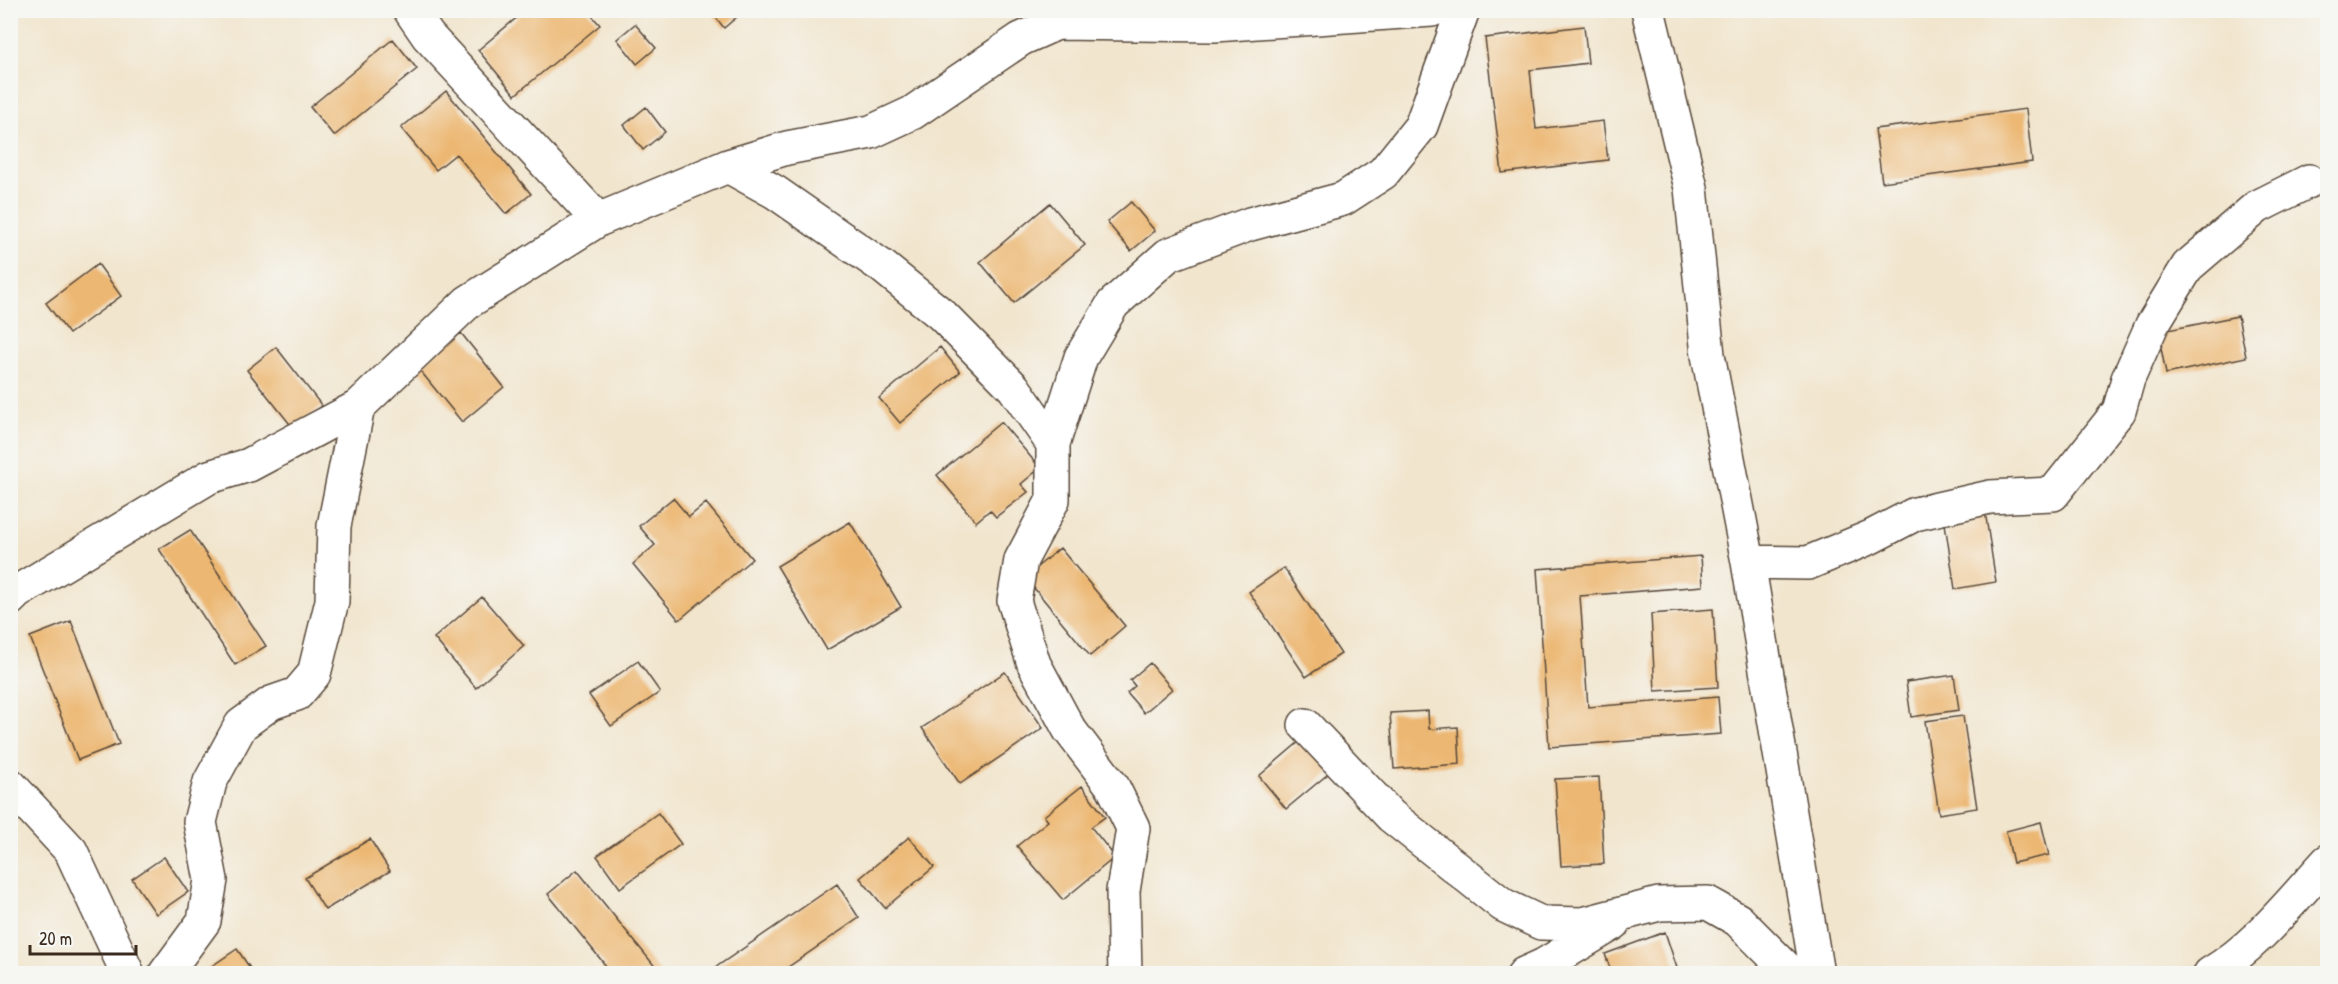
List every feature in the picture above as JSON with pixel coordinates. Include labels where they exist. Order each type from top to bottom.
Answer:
[{"type":"street","points":[[410,10],[428,36],[598,220]]},
{"type":"street","points":[[10,599],[36,580],[209,477],[249,465],[358,407],[468,302],[598,220],[728,166],[787,148],[872,132],[912,113],[1021,39],[1057,23],[1101,21],[1215,25],[1432,10]]},
{"type":"street","points":[[1125,974],[1123,891],[1133,828],[1113,787],[1069,729],[1034,664],[1014,601],[1021,560],[1053,500],[1053,444],[1081,357],[1113,304],[1168,255],[1250,224],[1343,198],[1383,173],[1421,126],[1462,10]]},
{"type":"street","points":[[1648,10],[1691,188],[1708,355],[1748,562],[1817,974]]},
{"type":"street","points":[[728,166],[785,198],[883,267],[942,315],[1014,388],[1053,444]]},
{"type":"street","points":[[1748,562],[1808,563],[1871,537],[1915,514],[1990,496],[2053,494],[2119,411],[2128,380],[2152,326],[2188,266],[2257,207],[2309,181]]},
{"type":"street","points":[[165,974],[204,921],[211,880],[200,822],[210,782],[242,725],[271,703],[297,694],[314,674],[332,601],[334,526],[358,407]]},
{"type":"street","points":[[1305,725],[1391,816],[1503,905],[1541,923],[1583,924],[1659,904],[1708,903],[1738,920],[1792,974]]},
{"type":"street","points":[[10,785],[71,850],[128,974]]},
{"type":"street","points":[[2210,974],[2229,963],[2268,927],[2328,861]]},
{"type":"street","points":[[1524,974],[1544,965],[1633,911]]},
{"type":"building","points":[[526,10],[587,10],[600,25],[515,95],[478,50]]},
{"type":"building","points":[[710,10],[745,10],[724,28]]},
{"type":"building","points":[[635,24],[656,48],[637,64],[617,39]]},
{"type":"building","points":[[1584,26],[1588,63],[1530,70],[1536,129],[1603,121],[1608,160],[1502,173],[1485,38]]},
{"type":"building","points":[[393,39],[417,69],[334,136],[310,107]]},
{"type":"building","points":[[446,91],[531,194],[506,214],[456,154],[436,170],[401,128]]},
{"type":"building","points":[[646,107],[665,132],[643,150],[624,125]]},
{"type":"building","points":[[2026,109],[2032,162],[1882,182],[1875,129]]},
{"type":"building","points":[[1131,202],[1155,231],[1131,251],[1107,222]]},
{"type":"building","points":[[1050,203],[1085,245],[1014,303],[980,262]]},
{"type":"building","points":[[98,264],[121,296],[69,334],[46,303]]},
{"type":"building","points":[[2238,316],[2246,357],[2166,374],[2158,332]]},
{"type":"building","points":[[461,333],[504,387],[462,422],[418,368]]},
{"type":"building","points":[[276,347],[322,406],[293,428],[247,370]]},
{"type":"building","points":[[940,347],[960,372],[900,423],[879,398]]},
{"type":"building","points":[[1001,422],[1040,468],[1021,484],[1028,492],[996,517],[990,510],[976,522],[937,475]]},
{"type":"building","points":[[673,498],[689,517],[706,503],[752,559],[679,620],[633,564],[655,545],[639,526]]},
{"type":"building","points":[[1985,511],[1996,582],[1955,589],[1944,517]]},
{"type":"building","points":[[850,522],[901,607],[827,650],[777,566]]},
{"type":"building","points":[[190,530],[266,646],[235,665],[159,549]]},
{"type":"building","points":[[1060,548],[1125,626],[1090,656],[1025,577]]},
{"type":"building","points":[[1701,556],[1703,586],[1580,596],[1588,707],[1718,697],[1721,734],[1549,747],[1537,569]]},
{"type":"building","points":[[1284,568],[1341,654],[1306,677],[1249,592]]},
{"type":"building","points":[[482,597],[524,646],[476,688],[434,638]]},
{"type":"building","points":[[1713,609],[1718,687],[1655,691],[1651,614]]},
{"type":"building","points":[[71,621],[119,744],[78,760],[30,637]]},
{"type":"building","points":[[638,661],[660,692],[611,726],[589,695]]},
{"type":"building","points":[[1150,663],[1172,689],[1144,713],[1127,693],[1135,686],[1130,680]]},
{"type":"building","points":[[1005,672],[1043,728],[960,784],[922,728]]},
{"type":"building","points":[[1954,675],[1959,710],[1911,717],[1906,682]]},
{"type":"building","points":[[1428,711],[1429,729],[1458,727],[1460,764],[1394,769],[1390,713]]},
{"type":"building","points":[[1963,716],[1977,808],[1939,814],[1925,721]]},
{"type":"building","points":[[1306,736],[1334,769],[1286,809],[1259,776]]},
{"type":"building","points":[[1599,777],[1604,864],[1561,866],[1555,779]]},
{"type":"building","points":[[1082,786],[1105,817],[1091,827],[1115,857],[1063,900],[1017,846],[1048,821],[1044,816]]},
{"type":"building","points":[[658,813],[681,844],[620,888],[597,856]]},
{"type":"building","points":[[2041,822],[2049,855],[2013,863],[2006,831]]},
{"type":"building","points":[[909,837],[934,867],[885,908],[860,878]]},
{"type":"building","points":[[370,839],[390,871],[325,910],[305,878]]},
{"type":"building","points":[[164,857],[188,892],[156,914],[132,879]]},
{"type":"building","points":[[577,870],[661,974],[597,974],[606,966],[548,894]]},
{"type":"building","points":[[837,884],[859,918],[778,974],[706,974]]},
{"type":"building","points":[[1665,932],[1679,974],[1612,974],[1605,954]]},
{"type":"building","points":[[237,949],[254,974],[209,974],[206,970]]}]
